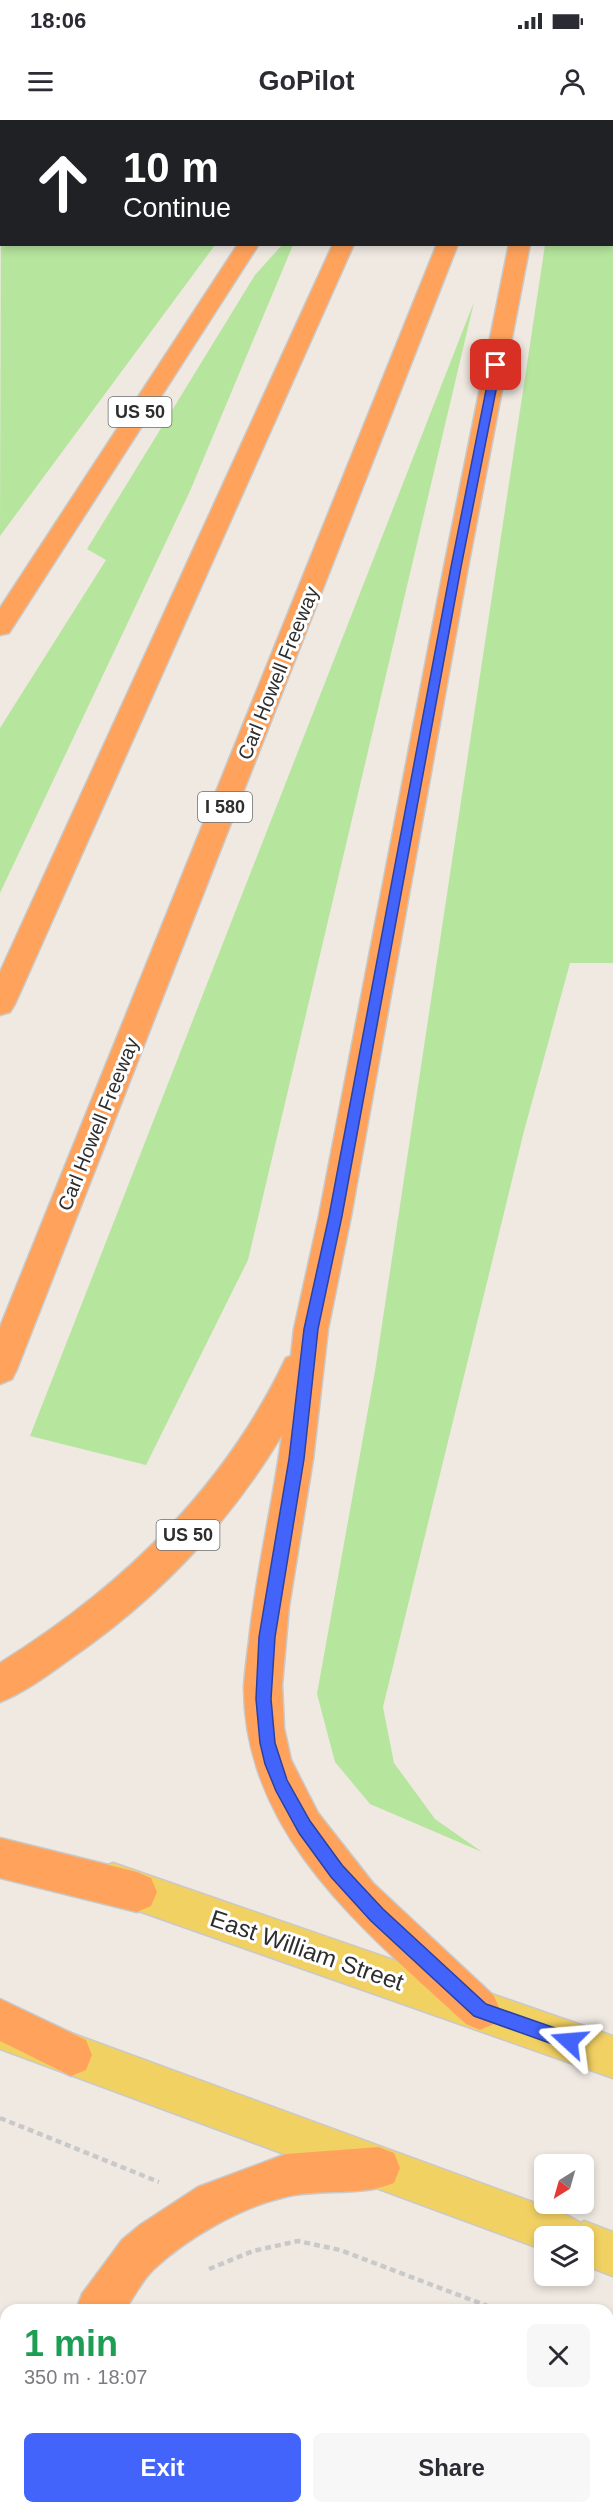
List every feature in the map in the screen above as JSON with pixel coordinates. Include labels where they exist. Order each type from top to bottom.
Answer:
[{"type":"highway","name":"US 50","points":[[0,627],[248,246]]},
{"type":"highway","points":[[0,1004],[343,246]]},
{"type":"highway","name":"Carl Howell Freeway","points":[[0,1369],[447,246]]},
{"type":"highway","name":"US 50","points":[[0,1684],[52,1652],[121,1600],[170,1556],[226,1490],[274,1417],[293,1381],[311,1329],[337,1205],[454,579],[520,246]]},
{"type":"highway","points":[[311,1329],[296,1459],[282,1535],[266,1654],[265,1728],[273,1764],[304,1827],[336,1871],[377,1915],[480,2010]]},
{"type":"highway","points":[[0,1858],[137,1892]]},
{"type":"highway","points":[[0,2019],[71,2055]]},
{"type":"highway","points":[[102,2304],[138,2255],[155,2240],[213,2202],[286,2175],[380,2168]]},
{"type":"main road","name":"East William Street","points":[[0,1844],[613,2057]]},
{"type":"main road","points":[[0,2028],[538,2226]]},
{"type":"main road","points":[[594,2247],[613,2254]]},
{"type":"path","points":[[0,2118],[160,2182]]},
{"type":"path","points":[[209,2269],[253,2251],[298,2241],[340,2250],[482,2304]]},
{"type":"green space","points":[[1,246],[214,246],[0,536]]},
{"type":"green space","points":[[281,246],[293,246],[190,491],[0,893],[0,728],[106,560],[87,549],[255,275]]},
{"type":"green space","points":[[545,246],[613,246],[613,963],[570,963],[524,1131],[383,1707],[394,1763],[435,1819],[482,1852],[370,1804],[335,1762],[317,1694],[375,1371]]},
{"type":"green space","points":[[474,302],[248,1260],[146,1465],[30,1436]]},
{"type":"route","points":[[496,365],[335,1216],[311,1329],[296,1459],[267,1637],[264,1685],[265,1728],[273,1764],[304,1827],[336,1871],[377,1915],[480,2010],[569,2041]]}]
